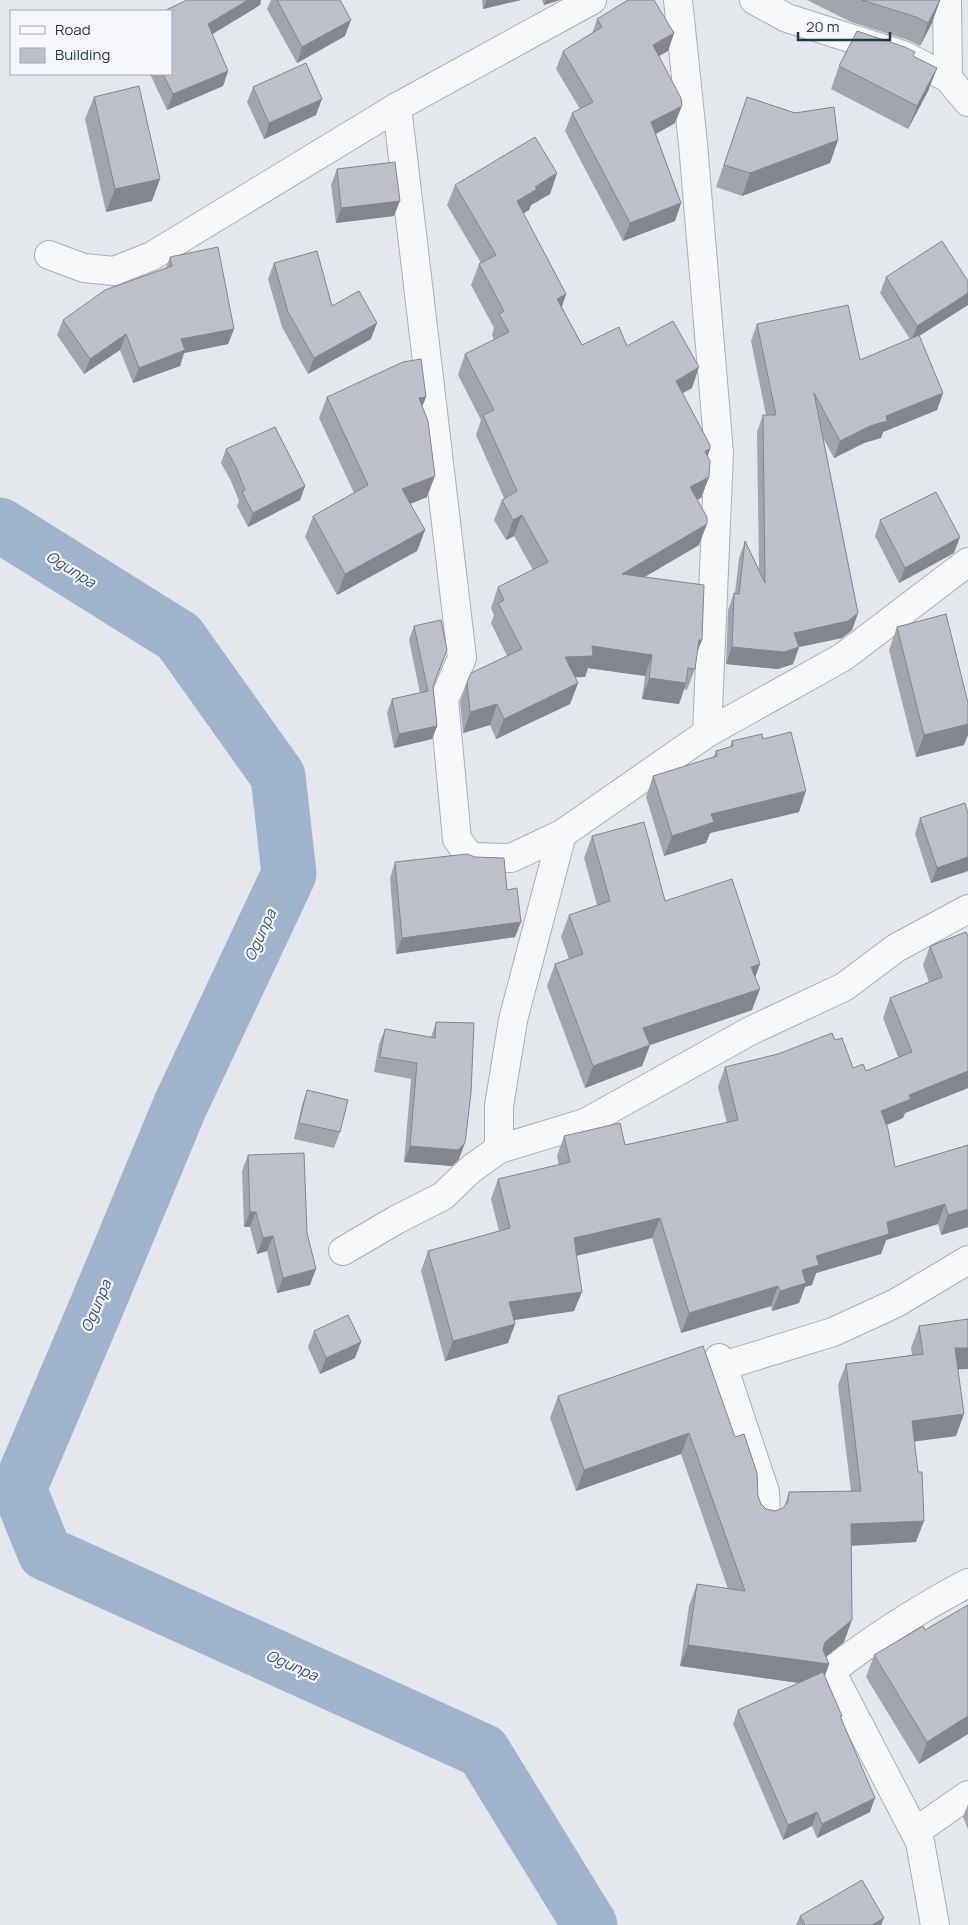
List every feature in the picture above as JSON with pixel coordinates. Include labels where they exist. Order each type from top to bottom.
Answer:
[{"type":"street","points":[[49,255],[84,268],[114,270],[152,256],[396,108],[592,0]]},
{"type":"street","points":[[678,0],[693,144],[719,452],[707,734]]},
{"type":"street","points":[[754,0],[787,18],[903,55],[948,78],[968,102]]},
{"type":"street","points":[[947,0],[948,78]]},
{"type":"street","points":[[396,108],[462,658],[444,700],[457,839],[470,857],[511,858],[562,834],[707,734],[843,657],[968,562]]},
{"type":"street","points":[[499,1149],[499,1106],[513,1020],[562,834]]},
{"type":"street","points":[[343,1251],[396,1220],[443,1196],[471,1169],[499,1149],[585,1123],[750,1031],[844,987],[896,948],[968,909]]},
{"type":"street","points":[[766,1517],[765,1492],[721,1362],[833,1332],[896,1303],[968,1260]]},
{"type":"street","points":[[935,1925],[920,1842],[831,1671],[869,1643],[938,1598],[968,1583]]},
{"type":"street","points":[[915,1832],[968,1795]]},
{"type":"building","points":[[187,0],[248,0],[208,24],[228,71],[173,94],[164,75],[172,75],[172,10],[166,10]]},
{"type":"building","points":[[277,0],[340,0],[351,20],[302,47]]},
{"type":"building","points":[[628,0],[654,0],[674,33],[653,45],[681,98],[682,106],[651,122],[681,203],[630,223],[572,113],[593,102],[563,51],[602,27],[597,19]]},
{"type":"building","points":[[862,0],[940,0],[928,23],[916,17]]},
{"type":"building","points":[[857,31],[905,47],[915,52],[913,56],[937,68],[917,106],[839,66]]},
{"type":"building","points":[[306,63],[322,99],[269,123],[253,87]]},
{"type":"building","points":[[139,86],[160,179],[115,189],[94,97]]},
{"type":"building","points":[[747,97],[795,113],[834,107],[838,140],[750,173],[724,165]]},
{"type":"building","points":[[535,137],[557,173],[535,187],[537,189],[517,201],[566,294],[557,299],[582,345],[619,327],[627,346],[673,321],[699,367],[676,381],[710,445],[710,449],[705,451],[710,461],[709,477],[690,487],[707,517],[707,524],[622,574],[704,585],[702,640],[699,640],[695,669],[688,668],[686,683],[649,678],[652,655],[592,646],[593,656],[565,657],[578,683],[504,719],[497,704],[470,712],[467,682],[471,673],[522,649],[498,603],[504,600],[498,587],[548,562],[522,515],[513,520],[502,500],[517,491],[483,415],[494,410],[465,354],[509,332],[499,314],[504,311],[479,264],[496,255],[455,185]]},
{"type":"building","points":[[395,162],[400,201],[341,208],[337,169]]},
{"type":"building","points":[[942,241],[968,281],[968,293],[917,326],[886,277]]},
{"type":"building","points":[[218,247],[234,329],[181,339],[185,350],[139,368],[126,334],[90,359],[63,320],[105,290],[172,266],[170,257]]},
{"type":"building","points":[[317,251],[332,306],[359,291],[377,323],[314,358],[288,312],[274,263]]},
{"type":"building","points":[[848,305],[860,360],[919,335],[943,393],[886,416],[887,421],[870,426],[840,441],[814,393],[858,613],[848,621],[794,633],[799,647],[784,652],[732,647],[734,593],[739,594],[745,541],[765,583],[763,415],[776,415],[757,324]]},
{"type":"building","points":[[421,359],[426,397],[419,398],[428,421],[435,476],[402,489],[425,530],[345,574],[313,516],[368,485],[327,397],[403,362]]},
{"type":"building","points":[[275,427],[305,486],[253,513],[242,492],[245,490],[236,467],[226,449]]},
{"type":"building","points":[[936,492],[960,537],[905,568],[880,520]]},
{"type":"building","points":[[946,614],[968,703],[968,724],[924,735],[897,627]]},
{"type":"building","points":[[441,620],[447,650],[433,687],[437,726],[399,734],[392,699],[428,691],[414,626]]},
{"type":"building","points":[[791,732],[806,791],[711,814],[714,822],[672,836],[653,776],[717,756],[716,751],[733,746],[732,741],[762,734],[763,739]]},
{"type":"building","points":[[965,803],[968,813],[968,857],[937,868],[920,818]]},
{"type":"building","points":[[644,822],[665,901],[732,879],[760,964],[751,967],[760,989],[643,1028],[650,1045],[593,1066],[555,964],[583,954],[569,915],[610,901],[592,836]]},
{"type":"building","points":[[467,854],[475,857],[504,858],[507,890],[517,888],[521,922],[402,938],[395,862]]},
{"type":"building","points":[[966,932],[968,936],[968,1071],[909,1095],[911,1099],[881,1111],[888,1129],[895,1167],[968,1145],[968,1209],[948,1215],[945,1204],[887,1222],[889,1234],[816,1256],[819,1265],[802,1270],[806,1283],[780,1291],[778,1286],[689,1313],[660,1218],[574,1238],[582,1292],[509,1302],[515,1324],[453,1341],[428,1251],[510,1228],[498,1179],[570,1162],[564,1136],[620,1123],[625,1145],[738,1120],[725,1067],[778,1054],[832,1033],[835,1040],[842,1038],[853,1068],[863,1064],[866,1071],[912,1052],[890,998],[942,977],[930,946]]},
{"type":"building","points":[[436,1022],[474,1023],[471,1093],[465,1143],[458,1150],[410,1146],[417,1063],[380,1057],[385,1029],[435,1038]]},
{"type":"building","points":[[307,1090],[348,1100],[340,1132],[299,1123]]},
{"type":"building","points":[[304,1153],[307,1233],[316,1269],[283,1278],[273,1236],[263,1238],[256,1212],[250,1212],[248,1155]]},
{"type":"building","points":[[348,1315],[361,1342],[326,1358],[314,1331]]},
{"type":"building","points":[[968,1319],[968,1348],[955,1348],[964,1414],[912,1421],[918,1472],[922,1472],[924,1521],[851,1524],[852,1620],[825,1642],[823,1650],[829,1664],[688,1645],[697,1584],[745,1591],[689,1433],[584,1470],[558,1396],[703,1346],[735,1437],[744,1434],[757,1473],[758,1496],[761,1504],[766,1509],[775,1511],[783,1508],[788,1502],[789,1492],[861,1491],[846,1364],[923,1354],[919,1326]]},
{"type":"building","points":[[968,1605],[968,1716],[927,1742],[874,1655],[923,1626],[925,1630]]},
{"type":"building","points":[[823,1672],[875,1798],[822,1824],[817,1812],[788,1825],[738,1710]]},
{"type":"building","points":[[862,1880],[884,1918],[872,1925],[805,1925],[800,1916]]},
{"type":"waterway","name":"Ogunpa","points":[[0,525],[179,637],[278,776],[289,874],[180,1106],[19,1489],[45,1553],[483,1751],[590,1925]]}]
